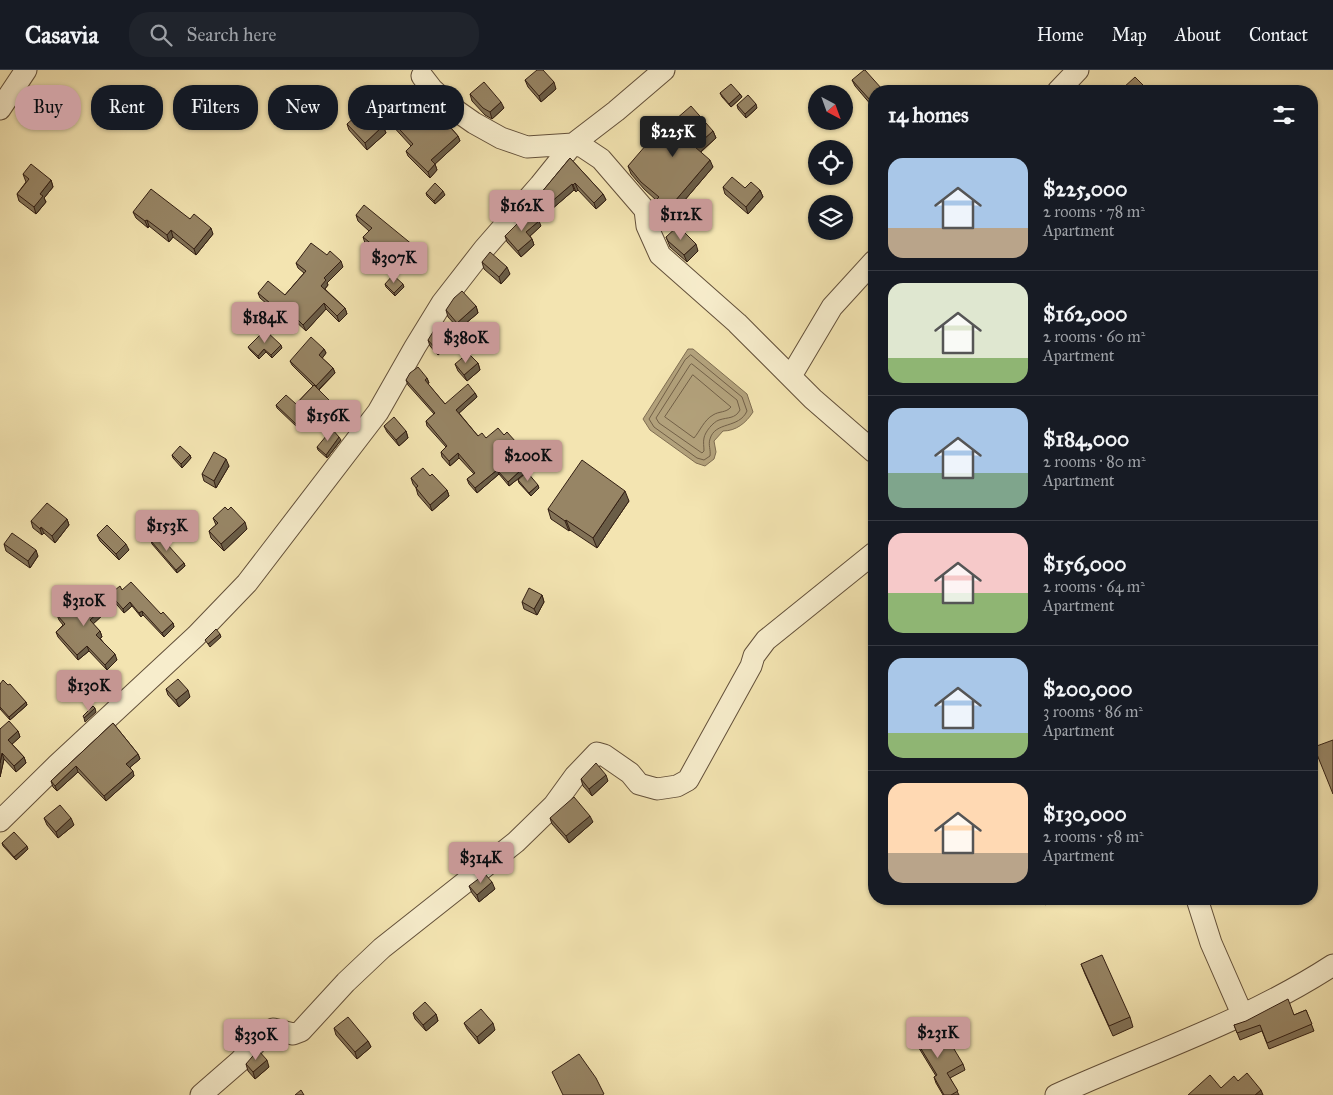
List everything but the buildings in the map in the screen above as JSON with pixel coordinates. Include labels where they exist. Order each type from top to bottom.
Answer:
[{"type":"street","points":[[0,109],[26,70]]},
{"type":"street","points":[[0,821],[57,764],[196,636],[247,583],[359,439],[378,412],[415,346],[442,303],[484,249],[573,144],[616,111],[664,70]]},
{"type":"street","points":[[1064,85],[1078,70]]},
{"type":"street","points":[[422,76],[432,89],[454,109],[501,138],[527,147],[573,144],[583,147],[601,159],[645,210],[647,226],[660,255],[736,323],[813,399],[868,447]]},
{"type":"street","points":[[790,376],[832,306],[868,267]]},
{"type":"street","points":[[201,1095],[240,1061],[262,1036],[273,1029],[292,1034],[301,1031],[346,982],[382,948],[516,842],[554,805],[575,776],[597,753],[604,755],[630,773],[639,784],[657,789],[677,786],[688,780],[751,666],[758,649],[766,640],[868,558]]},
{"type":"street","points":[[1199,905],[1211,943],[1243,1016]]},
{"type":"street","points":[[1056,1095],[1243,1016],[1300,987],[1333,965]]},
{"type":"water","points":[[688,349],[693,349],[747,394],[753,412],[740,426],[732,430],[723,431],[714,441],[716,452],[714,459],[705,466],[696,463],[650,430],[643,419]]}]
